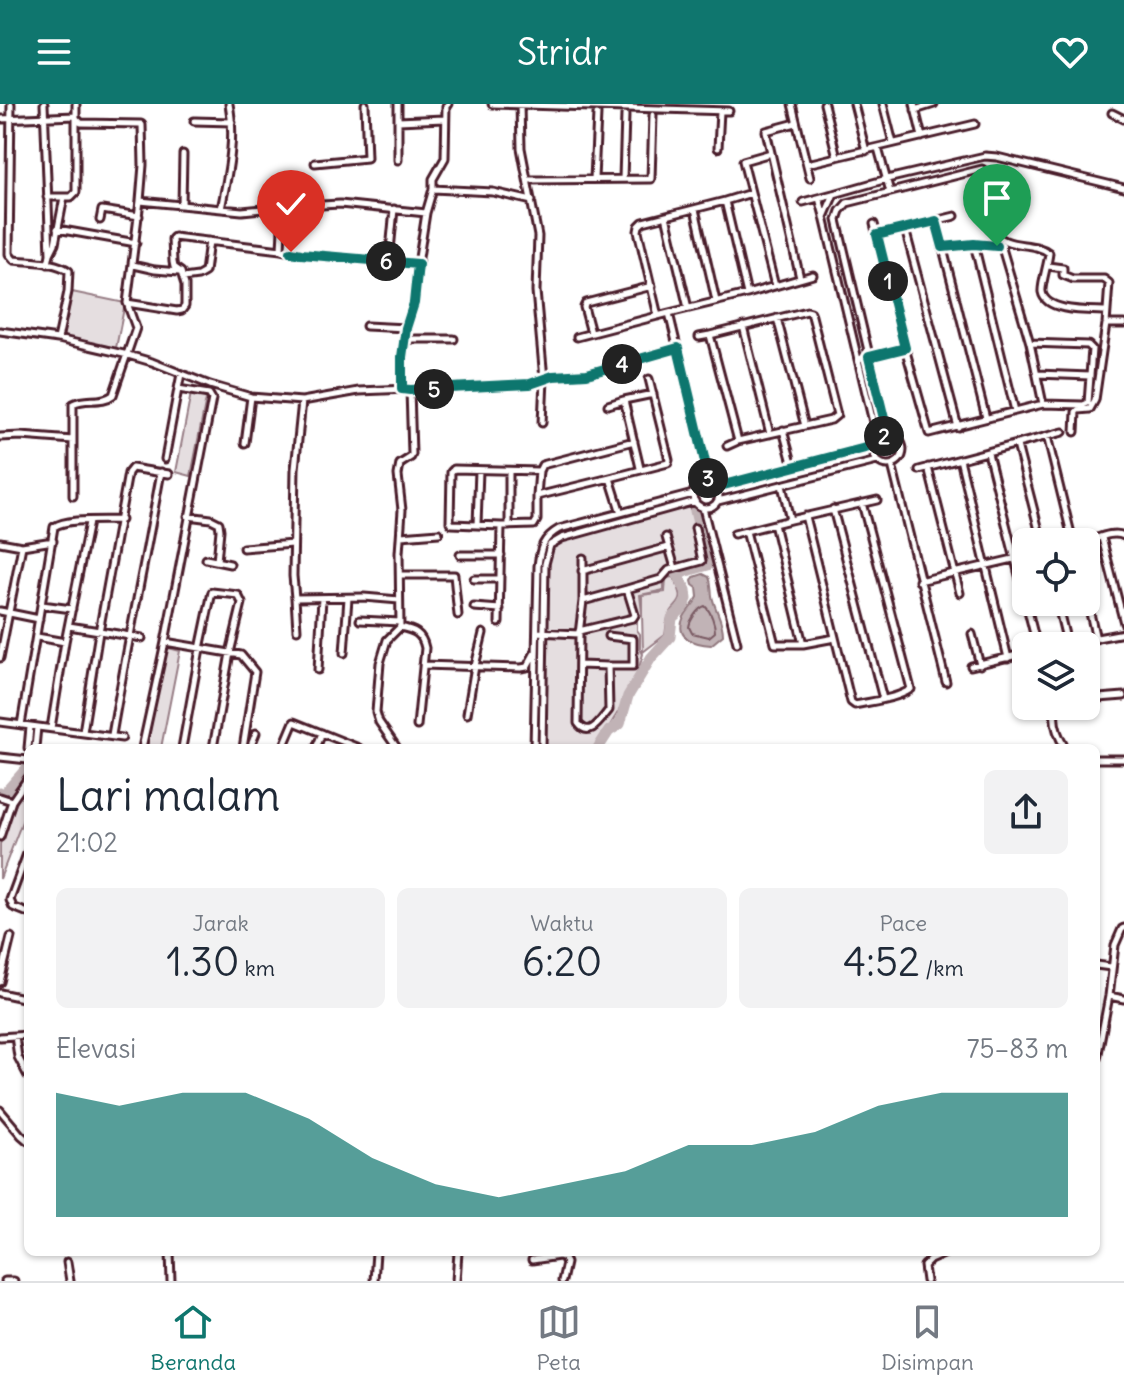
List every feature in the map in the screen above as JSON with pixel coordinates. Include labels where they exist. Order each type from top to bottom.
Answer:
[{"type":"street","points":[[11,104],[6,245],[14,260],[67,268],[70,275],[68,292],[58,339]]},
{"type":"street","points":[[44,104],[48,264]]},
{"type":"street","points":[[47,197],[71,197],[76,192],[76,104]]},
{"type":"street","points":[[221,209],[231,150],[229,104]]},
{"type":"street","points":[[315,163],[367,158],[365,104]]},
{"type":"street","points":[[398,104],[398,160]]},
{"type":"street","points":[[402,389],[404,339],[414,303],[426,213],[435,173],[445,158],[444,119],[448,104]]},
{"type":"street","points":[[492,104],[729,111]]},
{"type":"street","points":[[792,104],[810,178]]},
{"type":"street","points":[[824,104],[837,157]]},
{"type":"street","points":[[854,104],[866,151]]},
{"type":"street","points":[[883,104],[893,143]]},
{"type":"street","points":[[922,137],[914,107],[934,104]]},
{"type":"street","points":[[520,105],[521,148],[538,236],[536,291],[544,379],[542,423]]},
{"type":"street","points":[[718,148],[720,111]]},
{"type":"street","points":[[1112,113],[1124,119]]},
{"type":"street","points":[[594,179],[597,114]]},
{"type":"street","points":[[623,179],[625,115]]},
{"type":"street","points":[[528,180],[651,179],[653,115]]},
{"type":"street","points":[[0,119],[76,117]]},
{"type":"street","points":[[73,496],[73,404],[111,398],[136,328],[127,303],[143,165],[142,125],[81,123],[76,117]]},
{"type":"street","points":[[398,121],[444,119]]},
{"type":"street","points":[[194,121],[232,122]]},
{"type":"street","points":[[796,123],[766,131],[800,278]]},
{"type":"street","points":[[807,164],[975,124]]},
{"type":"street","points":[[878,148],[888,185]]},
{"type":"street","points":[[771,153],[743,161],[775,286]]},
{"type":"street","points":[[182,205],[183,154]]},
{"type":"street","points":[[877,439],[888,435],[899,440],[903,450],[898,461],[884,465],[873,454],[877,439],[837,220],[847,203],[888,185],[985,156],[1124,188]]},
{"type":"street","points":[[803,202],[834,194],[985,170],[990,200],[990,228],[995,235],[1013,245],[1048,251],[1042,291],[1046,300],[1053,306],[1107,311]]},
{"type":"street","points":[[433,189],[493,192],[532,201]]},
{"type":"street","points":[[658,316],[639,226],[643,222],[751,193]]},
{"type":"street","points":[[824,217],[834,194]]},
{"type":"street","points":[[50,254],[55,244],[64,197]]},
{"type":"street","points":[[819,198],[863,358],[888,435]]},
{"type":"street","points":[[140,201],[242,211],[340,204],[426,213]]},
{"type":"street","points":[[725,201],[747,294]]},
{"type":"street","points":[[281,250],[283,207]]},
{"type":"street","points":[[389,261],[394,209]]},
{"type":"street","points":[[695,209],[716,302]]},
{"type":"street","points":[[100,220],[102,210],[139,216]]},
{"type":"street","points":[[0,215],[9,216]]},
{"type":"street","points":[[666,216],[688,308]]},
{"type":"street","points":[[877,235],[955,216]]},
{"type":"street","points":[[936,221],[986,418]]},
{"type":"street","points":[[874,224],[928,432],[1043,404],[1086,405],[1092,349],[1088,345],[1030,343]]},
{"type":"street","points":[[57,229],[136,243]]},
{"type":"street","points":[[905,229],[958,427]]},
{"type":"street","points":[[127,303],[182,310],[185,306],[182,275],[173,262],[173,237],[301,254],[418,264]]},
{"type":"street","points":[[133,265],[182,275],[204,274],[209,241]]},
{"type":"street","points":[[943,247],[974,244],[1002,248],[1030,343],[1043,404]]},
{"type":"street","points":[[974,244],[1015,411]]},
{"type":"street","points":[[1048,266],[1063,268],[1063,275],[1073,279],[1107,280],[1109,283],[1095,400],[1090,409],[1076,412],[1075,432]]},
{"type":"street","points":[[577,337],[813,275]]},
{"type":"street","points":[[591,333],[584,307],[586,303],[652,286]]},
{"type":"street","points":[[699,337],[807,311],[813,315],[837,415],[831,420],[727,446]]},
{"type":"street","points":[[669,313],[713,485],[719,493],[718,501]]},
{"type":"street","points":[[777,318],[805,426]]},
{"type":"street","points":[[1106,324],[1124,324]]},
{"type":"street","points":[[366,326],[406,328]]},
{"type":"street","points":[[743,326],[770,434]]},
{"type":"street","points":[[0,331],[58,339],[128,355],[251,397],[302,401],[359,391],[530,384],[553,376],[587,374],[678,348]]},
{"type":"street","points":[[710,335],[738,441]]},
{"type":"street","points":[[404,339],[454,339]]},
{"type":"street","points":[[863,358],[905,348]]},
{"type":"street","points":[[165,459],[181,374]]},
{"type":"street","points":[[1037,374],[1090,376]]},
{"type":"street","points":[[537,496],[668,463],[649,379]]},
{"type":"street","points":[[143,744],[212,399],[209,394],[178,389]]},
{"type":"street","points":[[394,744],[376,712],[380,663],[387,640],[400,624],[402,510],[398,467],[412,454],[410,390]]},
{"type":"street","points":[[608,405],[653,394]]},
{"type":"street","points":[[245,443],[251,397]]},
{"type":"street","points":[[624,400],[640,469]]},
{"type":"street","points":[[297,630],[293,544],[295,469],[302,401]]},
{"type":"street","points":[[783,430],[793,466]]},
{"type":"street","points":[[919,470],[1063,432]]},
{"type":"street","points":[[1047,436],[1070,528]]},
{"type":"street","points":[[0,437],[73,440]]},
{"type":"street","points":[[539,471],[454,469],[451,472],[450,522],[534,525],[542,465],[634,441]]},
{"type":"street","points":[[1017,445],[1038,528]]},
{"type":"street","points":[[542,744],[545,564],[550,545],[562,538],[694,497],[699,485],[713,485],[873,446]]},
{"type":"street","points":[[988,453],[1012,546]]},
{"type":"street","points":[[960,459],[1008,658]]},
{"type":"street","points":[[703,508],[710,508],[718,501],[877,461]]},
{"type":"street","points":[[892,465],[946,682]]},
{"type":"street","points":[[928,467],[960,593]]},
{"type":"street","points":[[83,732],[130,469],[169,474]]},
{"type":"street","points":[[477,525],[479,470]]},
{"type":"street","points":[[509,471],[509,526]]},
{"type":"street","points":[[112,735],[161,472]]},
{"type":"street","points":[[610,478],[623,520]]},
{"type":"street","points":[[782,485],[790,520]]},
{"type":"street","points":[[534,744],[539,553],[545,538],[559,529],[620,512],[694,497]]},
{"type":"street","points":[[694,497],[703,508],[737,643]]},
{"type":"street","points":[[734,534],[877,500]]},
{"type":"street","points":[[805,516],[851,702],[855,705],[883,699],[911,689],[862,503]]},
{"type":"street","points":[[833,509],[883,699]]},
{"type":"street","points":[[188,516],[219,523],[217,561]]},
{"type":"street","points":[[21,725],[54,527],[73,520],[121,520]]},
{"type":"street","points":[[51,728],[89,522]]},
{"type":"street","points":[[774,524],[803,644]]},
{"type":"street","points":[[499,623],[501,526]]},
{"type":"street","points":[[583,601],[656,581],[666,571],[702,561],[695,528]]},
{"type":"street","points":[[746,531],[774,643],[803,644],[835,638]]},
{"type":"street","points":[[401,536],[439,533]]},
{"type":"street","points":[[1124,536],[1116,533],[1102,538],[1124,623]]},
{"type":"street","points":[[666,537],[675,568]]},
{"type":"street","points":[[0,542],[22,546],[53,541]]},
{"type":"street","points":[[243,548],[293,544]]},
{"type":"street","points":[[0,658],[22,546]]},
{"type":"street","points":[[582,571],[669,547]]},
{"type":"street","points":[[460,555],[501,555]]},
{"type":"street","points":[[583,558],[578,723],[586,730],[594,727],[609,710],[608,666]]},
{"type":"street","points":[[206,559],[230,564]]},
{"type":"street","points":[[919,581],[1012,559]]},
{"type":"street","points":[[400,575],[454,575],[458,615]]},
{"type":"street","points":[[474,579],[500,579]]},
{"type":"street","points":[[537,632],[579,633],[633,618],[627,589]]},
{"type":"street","points":[[183,744],[212,592],[238,595],[242,603],[214,744]]},
{"type":"street","points":[[344,653],[348,597]]},
{"type":"street","points":[[295,598],[399,600]]},
{"type":"street","points":[[318,670],[322,598]]},
{"type":"street","points":[[42,605],[72,609]]},
{"type":"street","points":[[474,607],[500,609]]},
{"type":"street","points":[[0,611],[39,619]]},
{"type":"street","points":[[360,620],[400,624],[421,636],[425,648],[417,726]]},
{"type":"street","points":[[69,626],[142,638]]},
{"type":"street","points":[[467,714],[483,633]]},
{"type":"street","points":[[1100,638],[1124,633]]},
{"type":"street","points":[[972,634],[980,665]]},
{"type":"street","points":[[579,665],[632,668],[632,638],[608,636]]},
{"type":"street","points":[[37,637],[65,642]]},
{"type":"street","points":[[165,642],[241,655],[255,672],[244,744]]},
{"type":"street","points":[[423,665],[527,667],[536,649]]},
{"type":"street","points":[[971,666],[1012,657]]},
{"type":"street","points":[[1100,698],[1124,696]]},
{"type":"street","points":[[1056,720],[1063,744]]},
{"type":"street","points":[[0,722],[122,738]]},
{"type":"street","points":[[285,744],[294,722],[345,744]]},
{"type":"street","points":[[34,727],[35,744]]},
{"type":"street","points":[[29,744],[34,727]]},
{"type":"street","points":[[252,744],[256,733]]},
{"type":"street","points":[[318,744],[322,733]]},
{"type":"street","points":[[0,757],[24,760]]},
{"type":"street","points":[[1100,759],[1124,759]]},
{"type":"street","points":[[0,837],[12,801],[24,784]]},
{"type":"street","points":[[0,797],[12,801]]},
{"type":"street","points":[[24,862],[10,900],[11,905],[24,911]]},
{"type":"street","points":[[18,879],[24,881]]},
{"type":"street","points":[[1100,1043],[1115,945],[1124,928]]},
{"type":"street","points":[[0,982],[11,937]]},
{"type":"street","points":[[1100,966],[1111,967]]},
{"type":"street","points":[[0,993],[24,998]]},
{"type":"street","points":[[1109,996],[1124,999]]},
{"type":"street","points":[[0,1037],[24,1035]]},
{"type":"street","points":[[15,1036],[18,1057],[24,1068]]},
{"type":"street","points":[[0,1110],[24,1138]]},
{"type":"street","points":[[170,1256],[171,1281]]},
{"type":"street","points":[[374,1281],[376,1256]]},
{"type":"street","points":[[456,1281],[458,1256]]},
{"type":"street","points":[[532,1260],[550,1256]]},
{"type":"street","points":[[561,1256],[565,1260],[562,1281]]},
{"type":"street","points":[[926,1281],[924,1266],[939,1256]]},
{"type":"street","points":[[67,1262],[70,1281]]},
{"type":"street","points":[[5,1281],[14,1281]]},
{"type":"shaded area","points":[[72,292],[125,303],[116,348],[63,337]]},
{"type":"shaded area","points":[[191,393],[203,394],[206,399],[191,476],[176,472]]},
{"type":"shaded area","points":[[688,507],[693,512],[704,563],[664,576],[664,590],[640,595],[642,613],[642,595],[665,592],[666,578],[673,577],[680,599],[669,614],[665,635],[643,652],[642,614],[637,617],[643,654],[639,667],[623,703],[598,744],[544,744],[550,550],[557,542]]},
{"type":"shaded area","points":[[165,647],[180,651],[162,744],[148,744]]},
{"type":"shaded area","points":[[24,788],[24,816],[0,879],[0,844]]},
{"type":"water","points":[[703,574],[710,579],[713,601],[723,629],[723,635],[711,645],[688,639],[681,626],[684,616],[698,597],[692,581]]},
{"type":"waterway","points":[[601,744],[609,731],[620,724],[628,696],[651,658],[670,637],[672,618],[687,599],[686,590],[677,574],[708,565],[695,511]]},
{"type":"waterway","points":[[0,793],[4,794],[24,772]]},
{"type":"route","points":[[291,252],[418,264],[414,303],[402,357],[402,389],[530,384],[553,376],[587,374],[678,348],[710,483],[716,487],[873,446],[877,439],[888,435],[869,357],[905,348],[877,235],[936,221],[943,247],[974,244],[997,246]]}]
